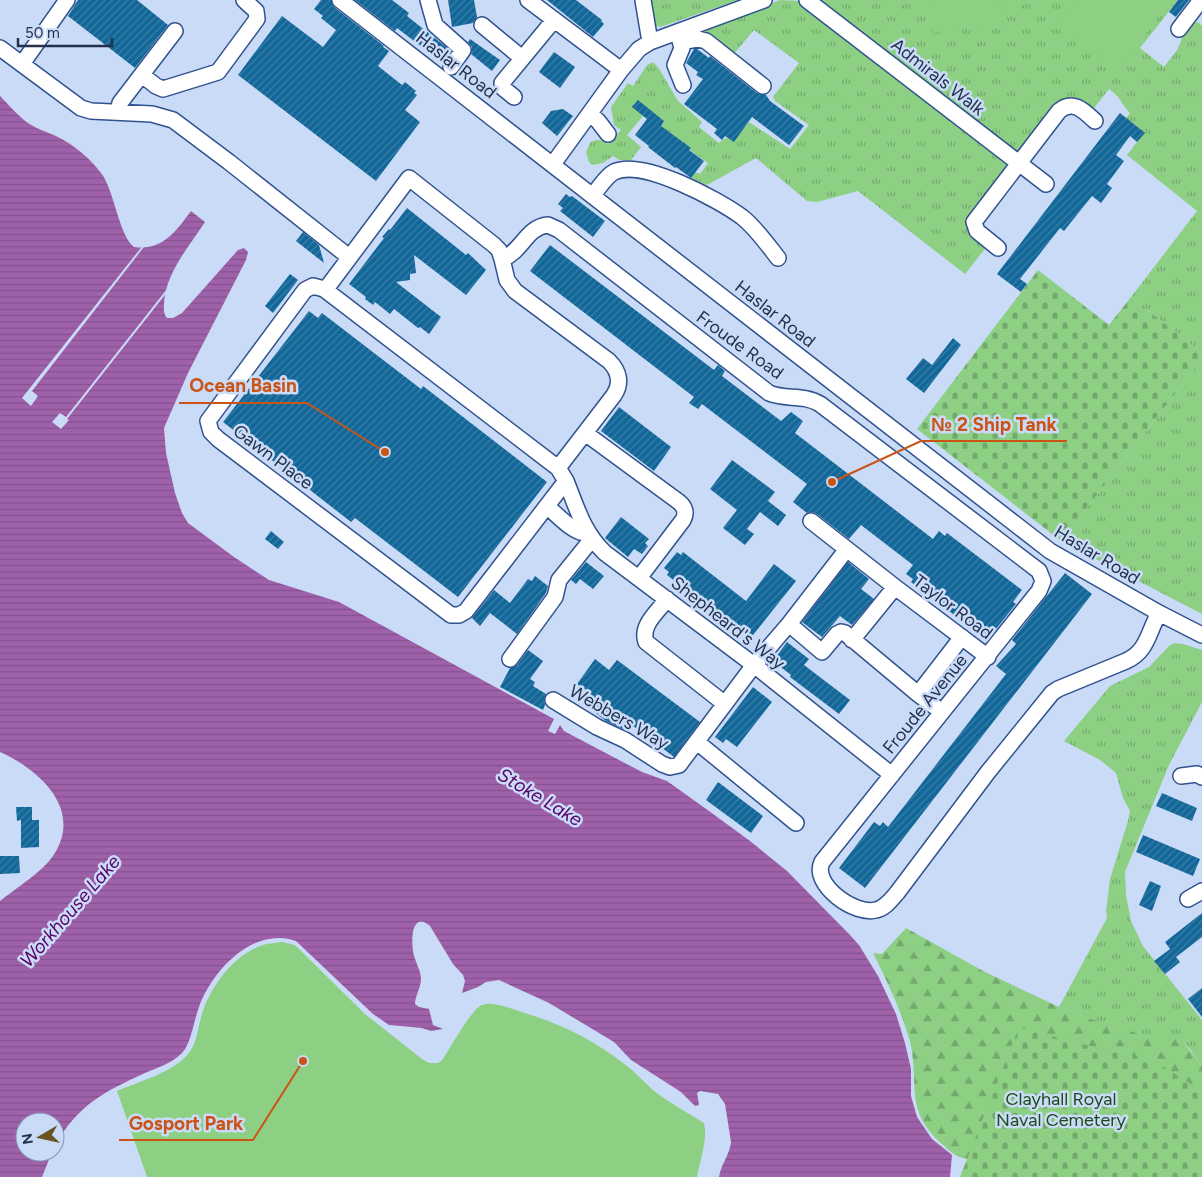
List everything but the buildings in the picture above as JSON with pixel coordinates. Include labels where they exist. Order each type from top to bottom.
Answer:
[{"type":"street","points":[[22,64],[68,0]]},
{"type":"street","points":[[142,75],[157,87],[163,89],[218,72],[257,19],[256,10],[244,0]]},
{"type":"street","name":"Haslar Road","points":[[340,0],[594,195],[1050,551],[1159,613],[1202,635]]},
{"type":"street","points":[[428,0],[435,25],[468,54],[451,67]]},
{"type":"street","points":[[528,0],[621,70]]},
{"type":"street","points":[[643,0],[650,42]]},
{"type":"street","points":[[553,164],[621,70],[639,49],[650,42],[680,37],[764,0]]},
{"type":"street","name":"Admirals Walk","points":[[807,0],[1046,184]]},
{"type":"street","points":[[1179,29],[1201,0]]},
{"type":"street","points":[[514,96],[503,88],[502,85],[554,20]]},
{"type":"street","points":[[482,25],[522,58]]},
{"type":"street","points":[[118,112],[120,103],[175,32]]},
{"type":"street","points":[[680,37],[682,48],[675,65],[683,85]]},
{"type":"street","points":[[680,37],[706,41],[763,86]]},
{"type":"street","points":[[0,48],[81,108],[91,111],[158,115],[172,120],[229,162],[349,257]]},
{"type":"street","points":[[998,248],[977,231],[974,222],[1059,111],[1064,107],[1076,106],[1095,121]]},
{"type":"street","points":[[590,114],[598,120],[608,134]]},
{"type":"street","points":[[594,195],[614,172],[628,170],[647,171],[696,190],[743,218],[754,228],[778,258]]},
{"type":"street","points":[[558,468],[618,389],[616,370],[609,362],[515,291],[507,280],[499,250],[413,172],[326,289],[558,468],[566,481]]},
{"type":"street","name":"Froude Road","points":[[502,259],[513,253],[536,228],[548,225],[559,230],[766,391],[776,396],[806,398],[820,404],[1039,571],[1043,581],[1041,589],[988,657]]},
{"type":"street","name":"Gawn Place","points":[[326,289],[316,286],[305,290],[211,415],[209,419],[211,432],[218,439],[450,615],[459,615],[466,610],[566,481]]},
{"type":"street","points":[[585,433],[672,497],[684,508],[685,515],[683,520],[639,578]]},
{"type":"street","name":"Shepheard's Way","points":[[566,481],[590,536],[605,552],[892,774]]},
{"type":"street","points":[[510,659],[555,597],[559,580],[590,536],[575,530],[547,506]]},
{"type":"street","name":"Taylor Road","points":[[812,521],[988,657]]},
{"type":"street","name":"Webbers Way","points":[[554,700],[597,727],[626,740],[668,766],[679,766],[754,666],[847,549]]},
{"type":"street","name":"Taylor Road","points":[[852,640],[895,587]]},
{"type":"street","points":[[668,599],[646,627],[644,635],[646,642],[725,704]]},
{"type":"street","name":"Froude Avenue","points":[[988,657],[821,864],[819,871],[821,880],[835,895],[846,902],[864,910],[873,911],[884,906],[898,894],[952,821],[982,792],[991,780],[1006,751],[1054,691],[1126,661],[1140,652],[1159,613]]},
{"type":"street","points":[[789,624],[819,657],[839,633],[845,633],[942,712]]},
{"type":"street","points":[[918,694],[962,637]]},
{"type":"street","points":[[697,742],[796,823]]},
{"type":"street","points":[[1181,776],[1198,774],[1202,777]]},
{"type":"street","points":[[1188,899],[1202,891]]},
{"type":"green space","points":[[650,0],[738,0],[660,27],[654,25]]},
{"type":"green space","points":[[780,0],[800,1],[1007,162],[1004,171],[974,212],[988,245],[965,274],[858,191],[817,202],[807,201],[756,158],[707,185],[691,178],[695,172],[700,174],[708,163],[643,116],[627,135],[641,147],[631,160],[619,160],[613,156],[603,163],[592,165],[589,162],[586,152],[590,143],[599,140],[608,144],[621,130],[614,125],[611,107],[628,83],[633,86],[647,65],[653,62],[658,67],[678,101],[702,122],[699,127],[719,143],[740,133],[749,122],[790,149],[809,125],[775,101],[773,97],[799,63],[754,30],[733,55],[691,34]]},
{"type":"green space","points":[[813,0],[1178,0],[1140,48],[1164,67],[1177,50],[1186,30],[1198,22],[1202,26],[1202,353],[1131,297],[1197,211],[1127,155],[1144,133],[1126,118],[1130,113],[1113,92],[1109,89],[1091,112],[1079,104],[1016,152]]},
{"type":"green space","points":[[928,0],[999,0],[1003,22],[933,33]]},
{"type":"green space","points":[[1078,0],[1152,0],[1164,9],[1118,69],[1059,24]]},
{"type":"green space","points":[[1038,270],[1109,325],[1131,297],[1202,353],[1202,359],[1061,541],[917,429]]},
{"type":"green space","points":[[1202,359],[1202,614],[1061,541]]},
{"type":"green space","points":[[1174,643],[1202,650],[1202,702],[1169,765],[1125,872],[1126,895],[1131,921],[1143,946],[1202,1020],[1202,1066],[1188,1046],[1182,1042],[1167,1037],[1140,1035],[1059,1007],[1107,918],[1106,911],[1110,879],[1130,811],[1123,798],[1116,773],[1100,760],[1064,741],[1110,686],[1149,667]]},
{"type":"green space","points":[[906,928],[985,972],[1059,1007],[1143,1035],[1165,1035],[1178,1038],[1202,1066],[1202,1099],[990,1101],[968,1159],[957,1156],[942,1144],[922,1119],[915,1094],[914,1068],[909,1038],[897,1005],[873,953],[882,954]]},
{"type":"green space","points":[[282,942],[295,945],[365,1014],[429,1063],[438,1063],[442,1060],[473,1013],[486,1004],[500,1005],[534,1016],[563,1027],[589,1040],[614,1056],[671,1103],[704,1123],[704,1143],[697,1177],[147,1177],[117,1091],[155,1076],[182,1060],[191,1050],[202,1014],[211,993],[225,973],[252,949],[265,944]]},
{"type":"green space","name":"Clayhall Royal Naval Cemetery","points":[[1019,1027],[1077,1043],[1151,1059],[1202,1091],[1202,1177],[960,1177]]},
{"type":"water","points":[[0,96],[28,123],[69,143],[96,167],[106,180],[124,233],[134,247],[153,246],[161,243],[180,226],[191,211],[205,222],[179,260],[169,281],[164,303],[164,313],[167,318],[173,318],[182,313],[238,250],[244,248],[248,252],[246,260],[188,373],[164,428],[166,453],[175,493],[182,513],[188,523],[269,580],[339,602],[554,719],[548,731],[555,734],[560,725],[564,731],[642,772],[667,781],[750,841],[787,871],[859,945],[878,976],[896,1014],[905,1043],[911,1069],[911,1096],[917,1117],[932,1139],[952,1155],[950,1177],[719,1177],[731,1142],[725,1104],[718,1094],[700,1091],[697,1093],[699,1105],[695,1106],[681,1092],[631,1060],[614,1042],[549,1003],[499,980],[486,982],[462,993],[465,981],[463,975],[453,964],[430,926],[425,922],[419,922],[415,927],[412,944],[421,978],[415,1004],[429,1009],[433,1025],[443,1029],[431,1031],[422,1028],[389,1025],[373,1014],[296,941],[280,938],[265,940],[250,946],[236,955],[214,979],[199,1007],[185,1049],[178,1057],[105,1093],[83,1109],[65,1130],[65,1112],[15,1112],[15,1162],[48,1162],[42,1177],[0,1177],[0,901],[36,874],[53,856],[61,839],[63,823],[60,808],[53,794],[43,781],[30,769],[0,752]]},
{"type":"pier","points":[[147,243],[32,391],[38,396],[31,406],[22,398],[144,244]]},
{"type":"pier","points":[[167,289],[168,291],[67,419],[69,420],[61,429],[52,422],[60,413],[66,417]]},
{"type":"place","name":"Ocean Basin","points":[[385,452]]},
{"type":"place","name":"№ 2 Ship Tank","points":[[832,482]]},
{"type":"place","name":"Gosport Park","points":[[303,1061]]},
{"type":"water label","name":"Stoke Lake","points":[[540,797]]},
{"type":"water label","name":"Workhouse Lake","points":[[70,911]]}]
